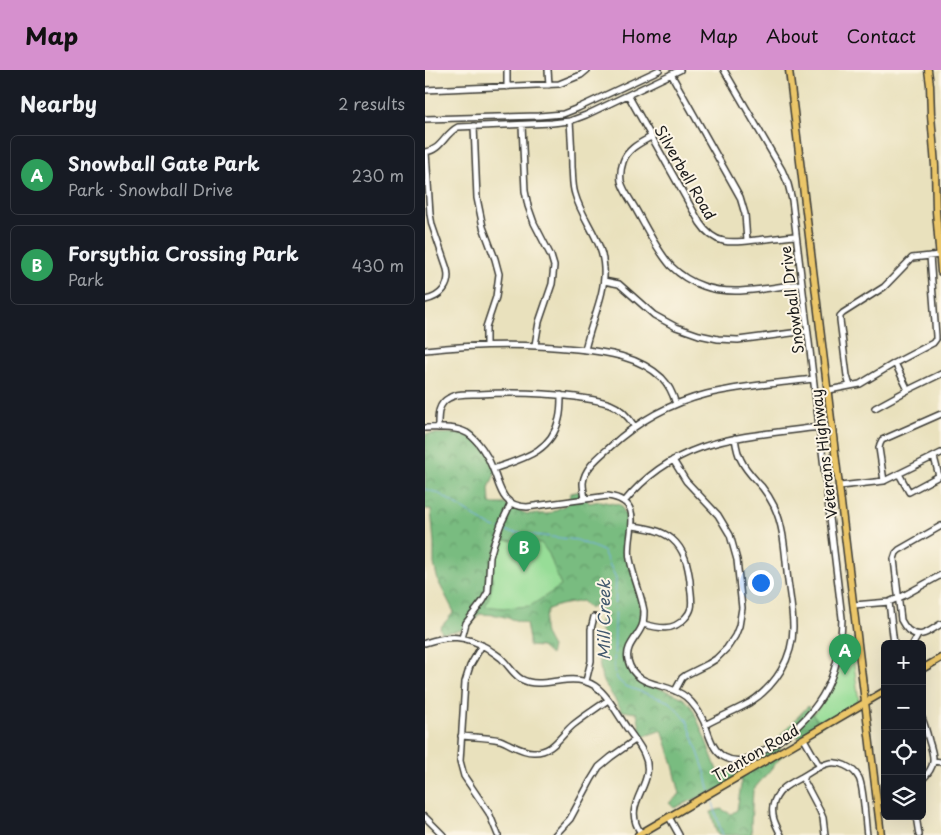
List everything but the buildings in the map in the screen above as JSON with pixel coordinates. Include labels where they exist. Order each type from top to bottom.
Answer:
[{"type":"main road","name":"Veterans Highway","points":[[789,70],[829,390],[881,835]]},
{"type":"main road","points":[[928,70],[931,115],[938,166],[936,211],[941,272]]},
{"type":"main road","points":[[926,667],[941,658]]},
{"type":"main road","name":"Trenton Road","points":[[639,834],[881,693]]},
{"type":"street","points":[[507,70],[507,87]]},
{"type":"street","points":[[549,70],[549,85]]},
{"type":"street","points":[[425,90],[559,84],[569,81],[587,70]]},
{"type":"street","points":[[425,119],[563,114],[659,70]]},
{"type":"street","points":[[425,300],[434,298],[442,292],[449,277],[429,214],[426,152],[434,150],[458,128],[552,124],[570,121],[680,70]]},
{"type":"street","name":"Snowball Drive","points":[[643,624],[628,650],[631,669],[642,680],[675,690],[687,698],[697,710],[715,748],[723,756],[731,760],[746,760],[780,741],[796,728],[812,712],[823,696],[837,662],[841,636],[841,618],[792,200],[782,170],[724,70]]},
{"type":"street","points":[[671,74],[741,197],[745,214],[747,241]]},
{"type":"street","name":"Silverbell Road","points":[[628,95],[704,229],[714,238],[725,242],[795,236]]},
{"type":"street","points":[[570,121],[574,189],[581,210],[601,248],[605,269],[604,281],[585,350]]},
{"type":"street","points":[[522,125],[526,197],[534,223],[549,251],[553,266],[552,284],[539,322],[535,345]]},
{"type":"street","points":[[473,126],[477,198],[483,227],[499,274],[498,290],[486,327],[486,345]]},
{"type":"street","points":[[651,137],[632,148],[629,152],[623,162],[621,180],[648,231],[672,266],[689,280],[717,290],[743,291],[801,284]]},
{"type":"street","points":[[798,256],[811,254]]},
{"type":"street","points":[[850,386],[847,376],[840,316],[885,286],[912,258],[940,255]]},
{"type":"street","points":[[829,390],[859,384],[936,340],[930,256]]},
{"type":"street","points":[[604,281],[619,284],[654,315],[676,327],[699,335],[718,339],[738,340],[807,332]]},
{"type":"street","points":[[425,350],[486,345],[535,345],[585,350],[626,358],[650,369],[667,383],[677,404]]},
{"type":"street","points":[[895,363],[908,390]]},
{"type":"street","points":[[875,408],[941,374]]},
{"type":"street","points":[[585,498],[583,484],[587,471],[605,451],[648,418],[677,404],[706,394],[813,379]]},
{"type":"street","points":[[438,428],[440,406],[448,398],[468,394],[496,393],[561,396],[610,404],[626,414],[635,427]]},
{"type":"street","points":[[493,470],[531,455],[545,445],[557,426],[561,396]]},
{"type":"street","points":[[884,481],[879,444],[883,440],[941,414]]},
{"type":"street","points":[[624,502],[645,480],[658,470],[683,454],[707,444],[735,438],[819,427]]},
{"type":"street","points":[[425,428],[455,429],[467,433],[485,454],[501,494],[517,506],[527,507],[608,496],[614,496],[624,502],[632,514],[633,526],[629,556],[643,605],[643,624],[662,628],[672,627],[681,622],[691,609],[691,592],[684,555],[676,543],[660,532],[633,526]]},
{"type":"street","points":[[705,725],[748,704],[769,687],[785,664],[793,637],[793,621],[780,522],[774,506],[764,490],[742,463],[735,438]]},
{"type":"street","points":[[840,486],[884,481],[941,453]]},
{"type":"street","points":[[899,474],[909,492],[939,476],[934,456]]},
{"type":"street","points":[[673,460],[686,481],[718,516],[730,535],[737,560],[742,608],[739,626],[727,648],[716,659],[682,678],[675,690]]},
{"type":"street","points":[[462,638],[466,623],[483,601],[487,592],[490,558],[498,531],[511,503]]},
{"type":"street","points":[[941,526],[899,550],[894,556],[898,599],[903,625],[912,633],[918,635],[941,624]]},
{"type":"street","points":[[833,542],[846,542]]},
{"type":"street","points":[[853,605],[889,602],[898,599],[941,575]]},
{"type":"street","points":[[889,602],[894,640]]},
{"type":"street","points":[[586,681],[591,661],[591,628],[594,617]]},
{"type":"street","points":[[915,640],[918,635]]},
{"type":"street","points":[[425,643],[446,637],[470,640],[482,645],[501,658],[519,678],[529,682],[586,681],[597,687],[608,700],[646,757],[648,771],[634,811],[639,834]]},
{"type":"street","points":[[482,645],[465,682],[460,760],[464,776],[489,813],[498,835]]},
{"type":"street","points":[[461,736],[499,740],[529,752],[542,752],[556,744],[574,725],[608,700]]},
{"type":"street","points":[[926,730],[933,755],[933,761],[926,776]]},
{"type":"street","points":[[804,739],[820,767]]},
{"type":"street","points":[[555,835],[570,819],[599,768],[611,756],[635,740]]},
{"type":"street","points":[[780,741],[786,749]]},
{"type":"street","points":[[933,761],[941,762]]},
{"type":"street","points":[[781,835],[773,818],[773,809],[777,795],[783,788],[820,767],[829,763],[837,763],[850,768],[857,775],[860,782],[867,835]]},
{"type":"street","points":[[802,777],[820,810],[825,835]]},
{"type":"street","points":[[669,817],[679,835]]},
{"type":"street","points":[[425,818],[443,835]]},
{"type":"street","points":[[917,820],[919,835]]},
{"type":"green space","points":[[472,430],[499,464],[489,488],[490,504],[506,504],[527,514],[548,514],[567,504],[571,493],[581,491],[589,503],[600,501],[621,505],[627,520],[626,551],[641,608],[640,623],[626,650],[626,663],[630,672],[637,679],[683,698],[690,705],[708,745],[719,776],[765,752],[808,706],[821,725],[798,738],[796,734],[779,746],[782,756],[753,790],[752,835],[718,835],[711,812],[721,809],[731,814],[737,810],[742,779],[674,808],[669,803],[680,794],[662,730],[642,737],[637,713],[622,711],[602,679],[596,643],[604,635],[598,626],[604,614],[598,604],[590,609],[582,601],[548,609],[544,628],[546,637],[552,647],[550,655],[541,647],[529,646],[526,623],[497,615],[479,614],[468,627],[442,633],[440,628],[454,612],[438,581],[434,564],[431,509],[425,509],[425,434],[459,433]]},
{"type":"green space","points":[[502,540],[541,543],[549,554],[561,586],[530,606],[503,608],[485,606],[491,590],[495,550]]},
{"type":"green space","points":[[851,642],[859,702],[821,725],[813,714],[825,698],[833,681],[844,643]]},
{"type":"waterway","name":"Mill Creek","points":[[425,489],[438,493],[488,525],[496,528]]},
{"type":"waterway","name":"Mill Creek","points":[[500,529],[510,532],[577,540],[603,551],[616,578],[614,671],[618,680],[625,686],[670,702],[687,720],[710,791]]},
{"type":"waterway","name":"Mill Creek","points":[[711,795],[723,835]]},
{"type":"place","name":"Forsythia Crossing Park","points":[[524,572]]},
{"type":"place","name":"Snowball Gate Park","points":[[845,675]]}]
